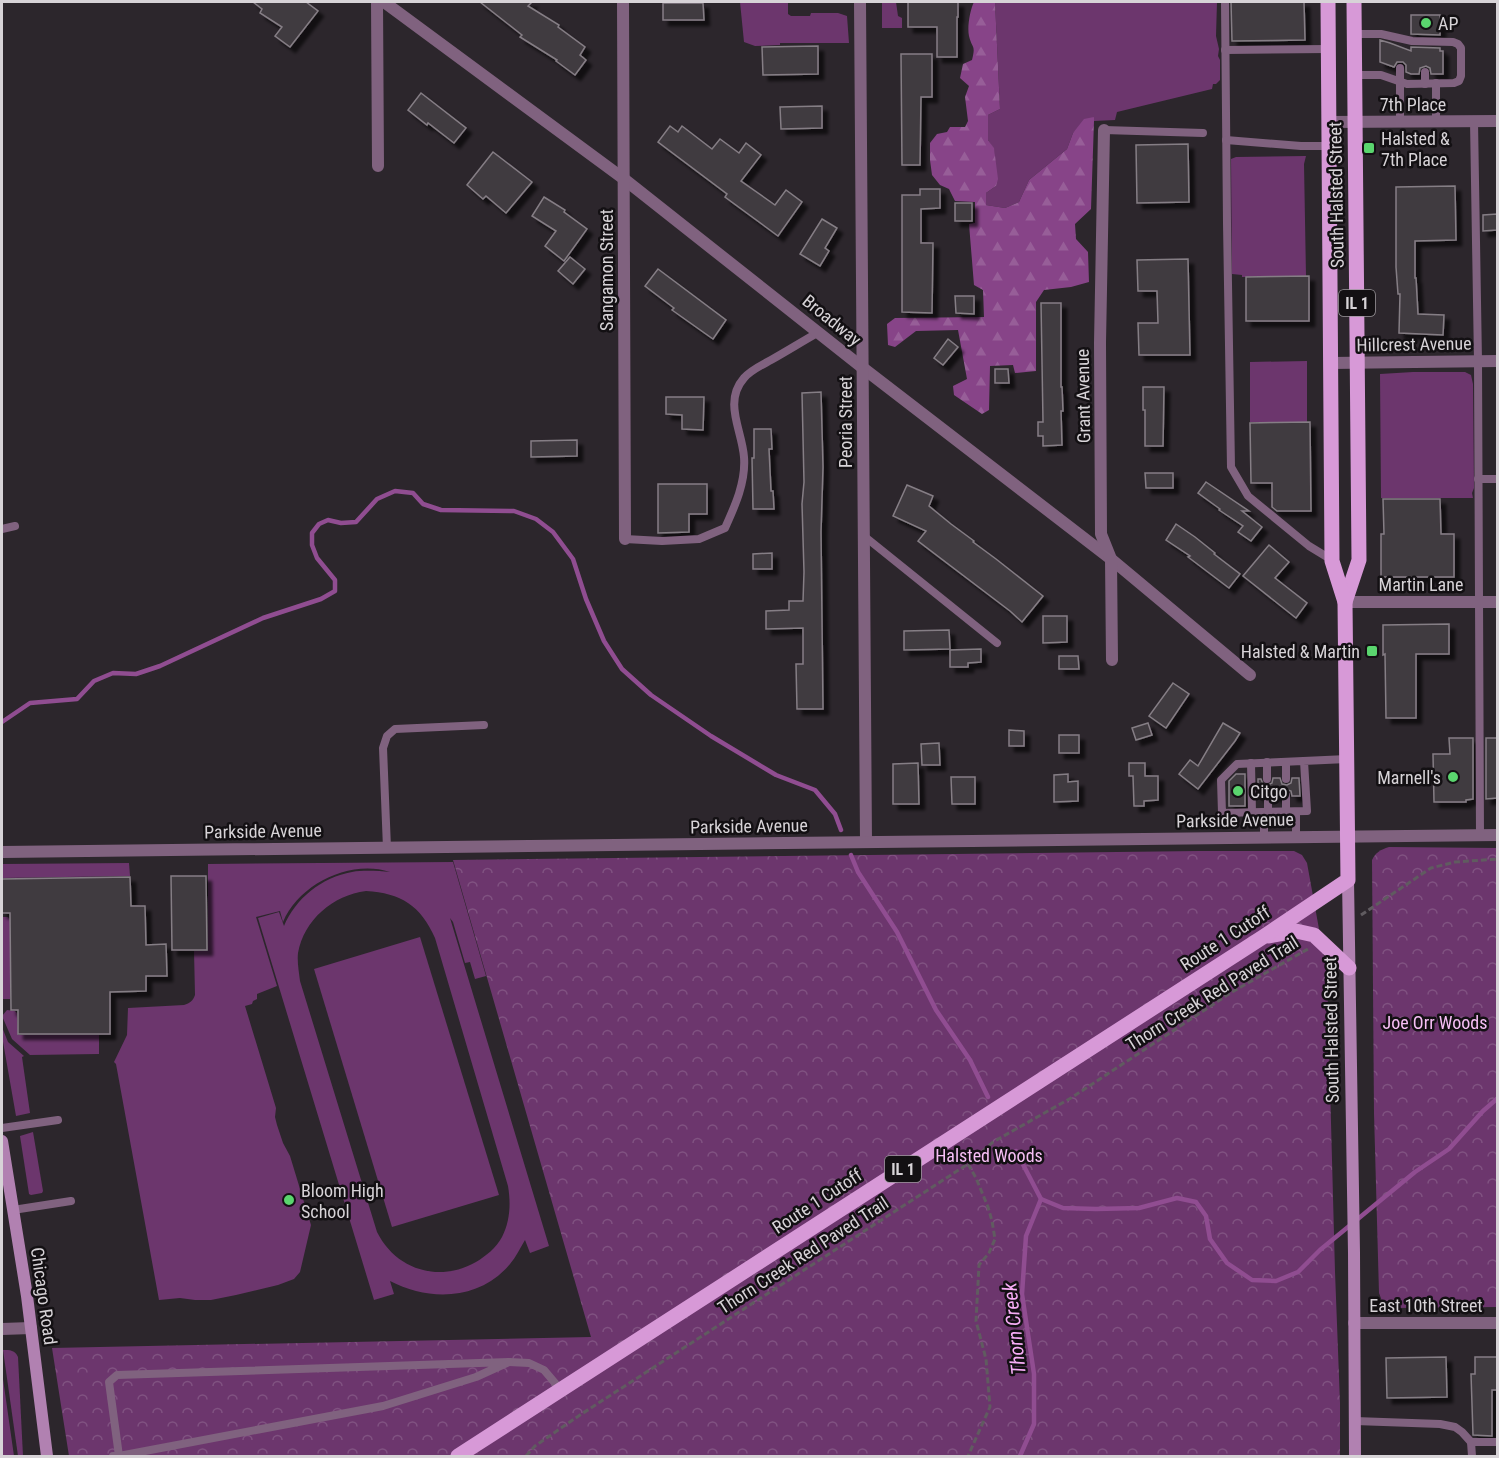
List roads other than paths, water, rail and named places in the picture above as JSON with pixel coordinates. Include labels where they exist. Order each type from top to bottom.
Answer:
[{"type":"main road","name":"South Halsted Street","points":[[1328,2],[1332,561],[1345,602],[1348,880]]},
{"type":"main road","name":"South Halsted Street","points":[[1345,602],[1359,560],[1354,2]]},
{"type":"main road","name":"Route 1 Cutoff","points":[[458,1456],[1348,880]]},
{"type":"main road","points":[[1263,937],[1296,931],[1314,934],[1349,968]]},
{"type":"street","points":[[377,2],[378,166]]},
{"type":"street","name":"Broadway","points":[[384,2],[624,179],[863,368],[1111,559],[1250,675]]},
{"type":"street","name":"Sangamon Street","points":[[623,2],[625,539]]},
{"type":"street","name":"Peoria Street","points":[[860,2],[866,842]]},
{"type":"street","name":"7th Place","points":[[1328,122],[1497,121]]},
{"type":"street","name":"Grant Avenue","points":[[1104,130],[1100,344],[1101,534],[1111,559],[1113,660]]},
{"type":"street","name":"Hillcrest Avenue","points":[[1331,363],[1497,361]]},
{"type":"street","name":"Martin Lane","points":[[1345,602],[1497,602]]},
{"type":"street","name":"Parkside Avenue","points":[[2,852],[1497,836]]},
{"type":"street","name":"South Halsted Street","points":[[1348,880],[1355,1456]]},
{"type":"street","name":"Chicago Road","points":[[2,1141],[31,1328],[47,1456]]},
{"type":"street","name":"East 10th Street","points":[[1354,1323],[1497,1323]]},
{"type":"street","points":[[2,1329],[31,1328]]},
{"type":"lane","points":[[1225,2],[1231,467],[1248,496],[1309,546],[1332,561]]},
{"type":"lane","points":[[1354,34],[1381,34],[1400,42],[1412,41],[1424,46],[1453,42],[1461,48],[1461,76],[1459,81],[1454,83],[1407,84],[1381,75],[1355,75]]},
{"type":"lane","points":[[1225,50],[1328,49]]},
{"type":"lane","points":[[1400,68],[1400,122]]},
{"type":"lane","points":[[1425,72],[1425,84]]},
{"type":"lane","points":[[1436,83],[1436,122]]},
{"type":"lane","points":[[1474,121],[1478,362],[1480,835]]},
{"type":"lane","points":[[1104,130],[1203,133]]},
{"type":"lane","points":[[1226,140],[1329,146]]},
{"type":"lane","points":[[625,539],[662,541],[699,539],[725,528],[736,505],[743,477],[744,458],[735,417],[734,399],[737,388],[751,372],[819,332]]},
{"type":"lane","points":[[1478,479],[1497,479]]},
{"type":"lane","points":[[2,529],[15,526]]},
{"type":"lane","points":[[864,536],[997,643]]},
{"type":"lane","points":[[387,848],[383,748],[387,736],[395,729],[484,725]]},
{"type":"lane","points":[[1304,761],[1307,811],[1222,813],[1221,780],[1237,764],[1347,759]]},
{"type":"lane","points":[[1267,762],[1267,779]]},
{"type":"lane","points":[[1286,762],[1286,779]]},
{"type":"lane","points":[[1251,763],[1252,813]]},
{"type":"lane","points":[[1264,838],[1268,795]]},
{"type":"lane","points":[[1286,795],[1296,837]]},
{"type":"lane","points":[[2,1128],[58,1120]]},
{"type":"lane","points":[[13,1210],[71,1201]]},
{"type":"lane","points":[[509,1362],[476,1377],[383,1406],[116,1456],[109,1383],[117,1375],[509,1362],[529,1364],[544,1370],[561,1390]]},
{"type":"lane","points":[[1355,1421],[1440,1424],[1455,1427],[1472,1442],[1497,1442]]},
{"type":"lane","points":[[1472,1442],[1472,1456]]},
{"type":"waterway","points":[[2,722],[30,703],[77,699],[94,681],[113,673],[136,674],[160,666],[263,618],[321,599],[335,591],[335,580],[317,558],[312,545],[312,533],[319,524],[328,520],[341,523],[356,522],[377,499],[395,491],[413,493],[423,504],[441,510],[514,511],[536,519],[553,532],[573,559],[586,599],[604,641],[622,669],[651,695],[711,736],[776,775],[815,790],[835,814],[841,830]]},
{"type":"waterway","points":[[851,855],[858,872],[897,932],[936,1010],[970,1060],[988,1097]]},
{"type":"waterway","points":[[1016,1151],[1041,1199],[1063,1208],[1139,1208],[1177,1198],[1196,1202],[1206,1216],[1210,1239],[1227,1263],[1252,1280],[1276,1281],[1298,1272],[1320,1250],[1415,1172],[1449,1149],[1483,1111],[1498,1098]]},
{"type":"waterway","name":"Thorn Creek","points":[[1020,1456],[1034,1424],[1034,1374],[1022,1294],[1026,1236],[1041,1199]]},
{"type":"place","name":"AP","points":[[1426,23]]},
{"type":"place","name":"Halsted & 7th Place","points":[[1369,148]]},
{"type":"place","name":"Halsted & Martin","points":[[1372,651]]},
{"type":"place","name":"Marnell's","points":[[1453,777]]},
{"type":"place","name":"Citgo","points":[[1238,791]]},
{"type":"place","name":"Bloom High School","points":[[289,1200]]},
{"type":"park label","name":"Joe Orr Woods","points":[[1435,1022]]},
{"type":"park label","name":"Halsted Woods","points":[[989,1155]]}]
